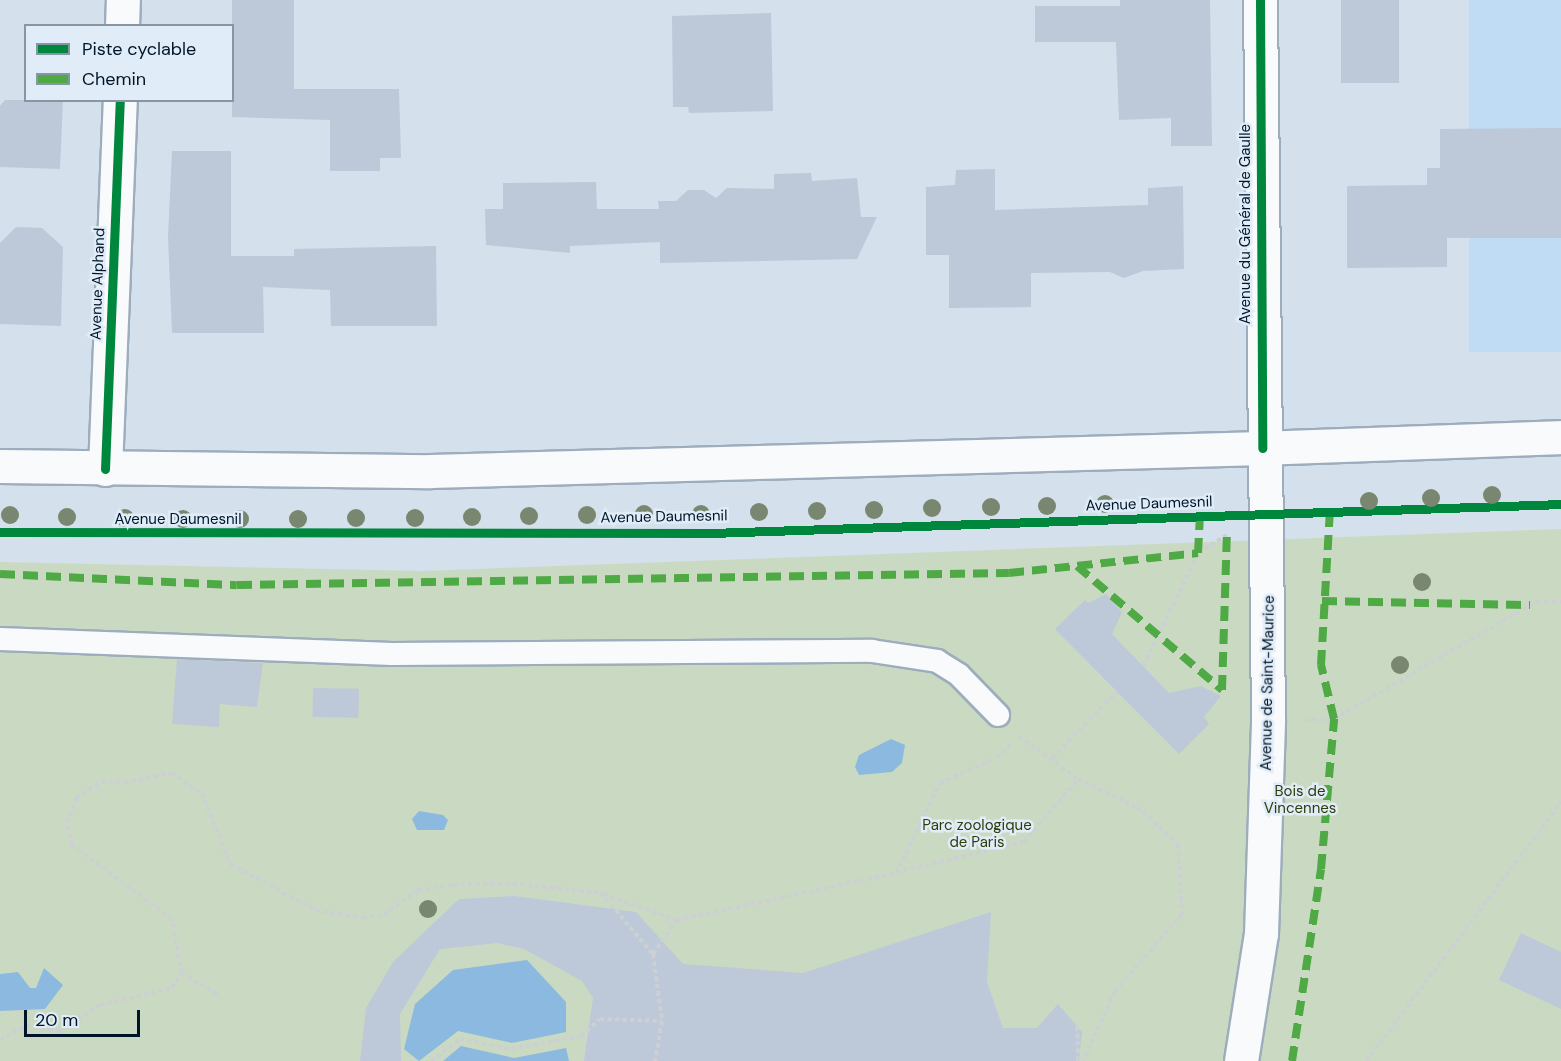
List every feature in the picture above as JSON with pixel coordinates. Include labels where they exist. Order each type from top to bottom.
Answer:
[{"type":"main road","points":[[122,24],[123,0]]},
{"type":"main road","name":"Avenue du Général de Gaulle","points":[[1260,0],[1262,448]]},
{"type":"main road","name":"Avenue Alphand","points":[[105,469],[120,102]]},
{"type":"main road","points":[[0,466],[430,471],[705,466],[1561,437]]},
{"type":"main road","name":"Avenue de Saint-Maurice","points":[[1241,1061],[1261,934],[1268,719],[1269,534],[1262,448]]},
{"type":"lane","points":[[0,639],[392,654],[872,651],[937,661],[959,675],[998,715]]},
{"type":"path","points":[[1143,666],[1198,553],[1227,535]]},
{"type":"path","points":[[1268,719],[1334,718],[1537,601],[1561,602]]},
{"type":"path","points":[[1052,758],[1117,692]]},
{"type":"path","points":[[896,873],[940,783],[996,758],[1020,735],[1078,779],[1137,807],[1178,844],[1182,914],[1115,991],[1083,1061]]},
{"type":"path","points":[[0,1040],[26,1026],[59,1032],[99,1005],[172,988],[181,974],[172,919],[72,845],[67,823],[76,798],[101,782],[124,783],[171,773],[202,793],[230,864],[316,910],[362,918],[384,915],[417,890],[453,885],[505,883],[601,893],[677,920],[896,873],[1024,842],[1078,779]]},
{"type":"path","points":[[1366,1061],[1561,802]]},
{"type":"path","points":[[601,893],[653,954],[662,1020],[654,1061]]},
{"type":"path","points":[[653,954],[677,920]]},
{"type":"path","points":[[181,974],[218,994]]},
{"type":"path","points":[[430,1061],[460,1039],[511,1049],[581,1036],[600,1019],[662,1020]]},
{"type":"path","points":[[1077,1026],[1078,1061]]},
{"type":"shaded area","points":[[1469,0],[1561,0],[1561,352],[1469,352]]},
{"type":"shaded area","points":[[891,739],[905,745],[902,763],[892,772],[859,775],[855,767],[859,755]]},
{"type":"shaded area","points":[[419,811],[443,815],[448,820],[444,830],[417,830],[412,819]]},
{"type":"shaded area","points":[[527,960],[566,1002],[566,1032],[512,1043],[458,1031],[419,1061],[404,1049],[415,1004],[453,970]]},
{"type":"shaded area","points":[[44,968],[63,985],[45,1009],[0,1011],[0,974],[18,972],[30,988],[36,988]]},
{"type":"shaded area","points":[[461,1046],[514,1058],[566,1048],[569,1061],[443,1061]]},
{"type":"green space","name":"Bois de Vincennes","points":[[1561,529],[1561,1061],[0,1061],[0,562],[423,571]]},
{"type":"building","points":[[232,0],[294,0],[294,89],[399,89],[401,158],[380,158],[380,171],[330,171],[330,120],[232,117],[234,24],[232,24]]},
{"type":"building","points":[[1120,0],[1210,0],[1212,146],[1171,146],[1171,118],[1119,120],[1116,42],[1035,42],[1035,6],[1120,6]]},
{"type":"building","points":[[1341,0],[1399,0],[1399,83],[1341,83]]},
{"type":"building","points":[[771,13],[773,111],[689,113],[688,107],[673,107],[672,16]]},
{"type":"building","points":[[5,100],[63,102],[60,169],[0,167],[0,106]]},
{"type":"building","points":[[1561,128],[1561,238],[1447,238],[1447,267],[1347,268],[1347,186],[1427,185],[1427,168],[1440,168],[1440,129]]},
{"type":"building","points":[[172,151],[231,151],[231,256],[294,256],[294,249],[436,246],[437,326],[331,326],[330,290],[263,287],[264,333],[172,333],[168,237]]},
{"type":"building","points":[[995,169],[995,210],[1148,205],[1148,188],[1183,186],[1184,269],[1143,271],[1124,278],[1110,272],[1031,273],[1031,307],[949,308],[949,255],[926,255],[926,187],[955,185],[956,170]]},
{"type":"building","points":[[811,173],[812,181],[857,178],[861,217],[877,217],[857,259],[660,263],[660,242],[570,246],[570,253],[486,245],[485,209],[503,209],[503,183],[596,182],[597,209],[659,209],[658,201],[676,201],[688,190],[704,190],[716,198],[727,188],[774,189],[774,174]]},
{"type":"building","points":[[16,227],[42,228],[63,247],[61,326],[0,324],[0,243]]},
{"type":"building","points":[[1106,594],[1122,612],[1112,634],[1169,693],[1201,686],[1221,696],[1204,717],[1209,724],[1179,754],[1055,629],[1085,600],[1088,603]]},
{"type":"building","points":[[177,659],[263,663],[257,707],[220,704],[219,727],[172,724]]},
{"type":"building","points":[[313,688],[359,689],[358,718],[312,717]]},
{"type":"building","points":[[514,896],[636,912],[683,964],[803,973],[991,912],[987,982],[1003,1028],[1037,1028],[1058,1004],[1082,1032],[1079,1061],[584,1061],[593,998],[582,981],[524,949],[497,943],[440,949],[400,1014],[401,1061],[360,1061],[366,1008],[393,962],[459,899]]},
{"type":"building","points":[[1521,933],[1561,952],[1561,1009],[1499,980]]},
{"type":"marked path","points":[[1292,1061],[1321,869],[1334,719],[1321,665],[1330,510]]},
{"type":"marked path","points":[[0,574],[237,585],[1009,573],[1198,553],[1200,518]]},
{"type":"marked path","points":[[1077,566],[1222,690],[1227,535]]},
{"type":"marked path","points":[[1322,601],[1530,605]]},
{"type":"cycle path","points":[[1260,0],[1262,448]]},
{"type":"cycle path","points":[[105,469],[120,102]]},
{"type":"cycle path","name":"Avenue Daumesnil","points":[[0,532],[711,533],[1561,504]]},
{"type":"park label","name":"Parc zoologique de Paris","points":[[977,834]]}]
